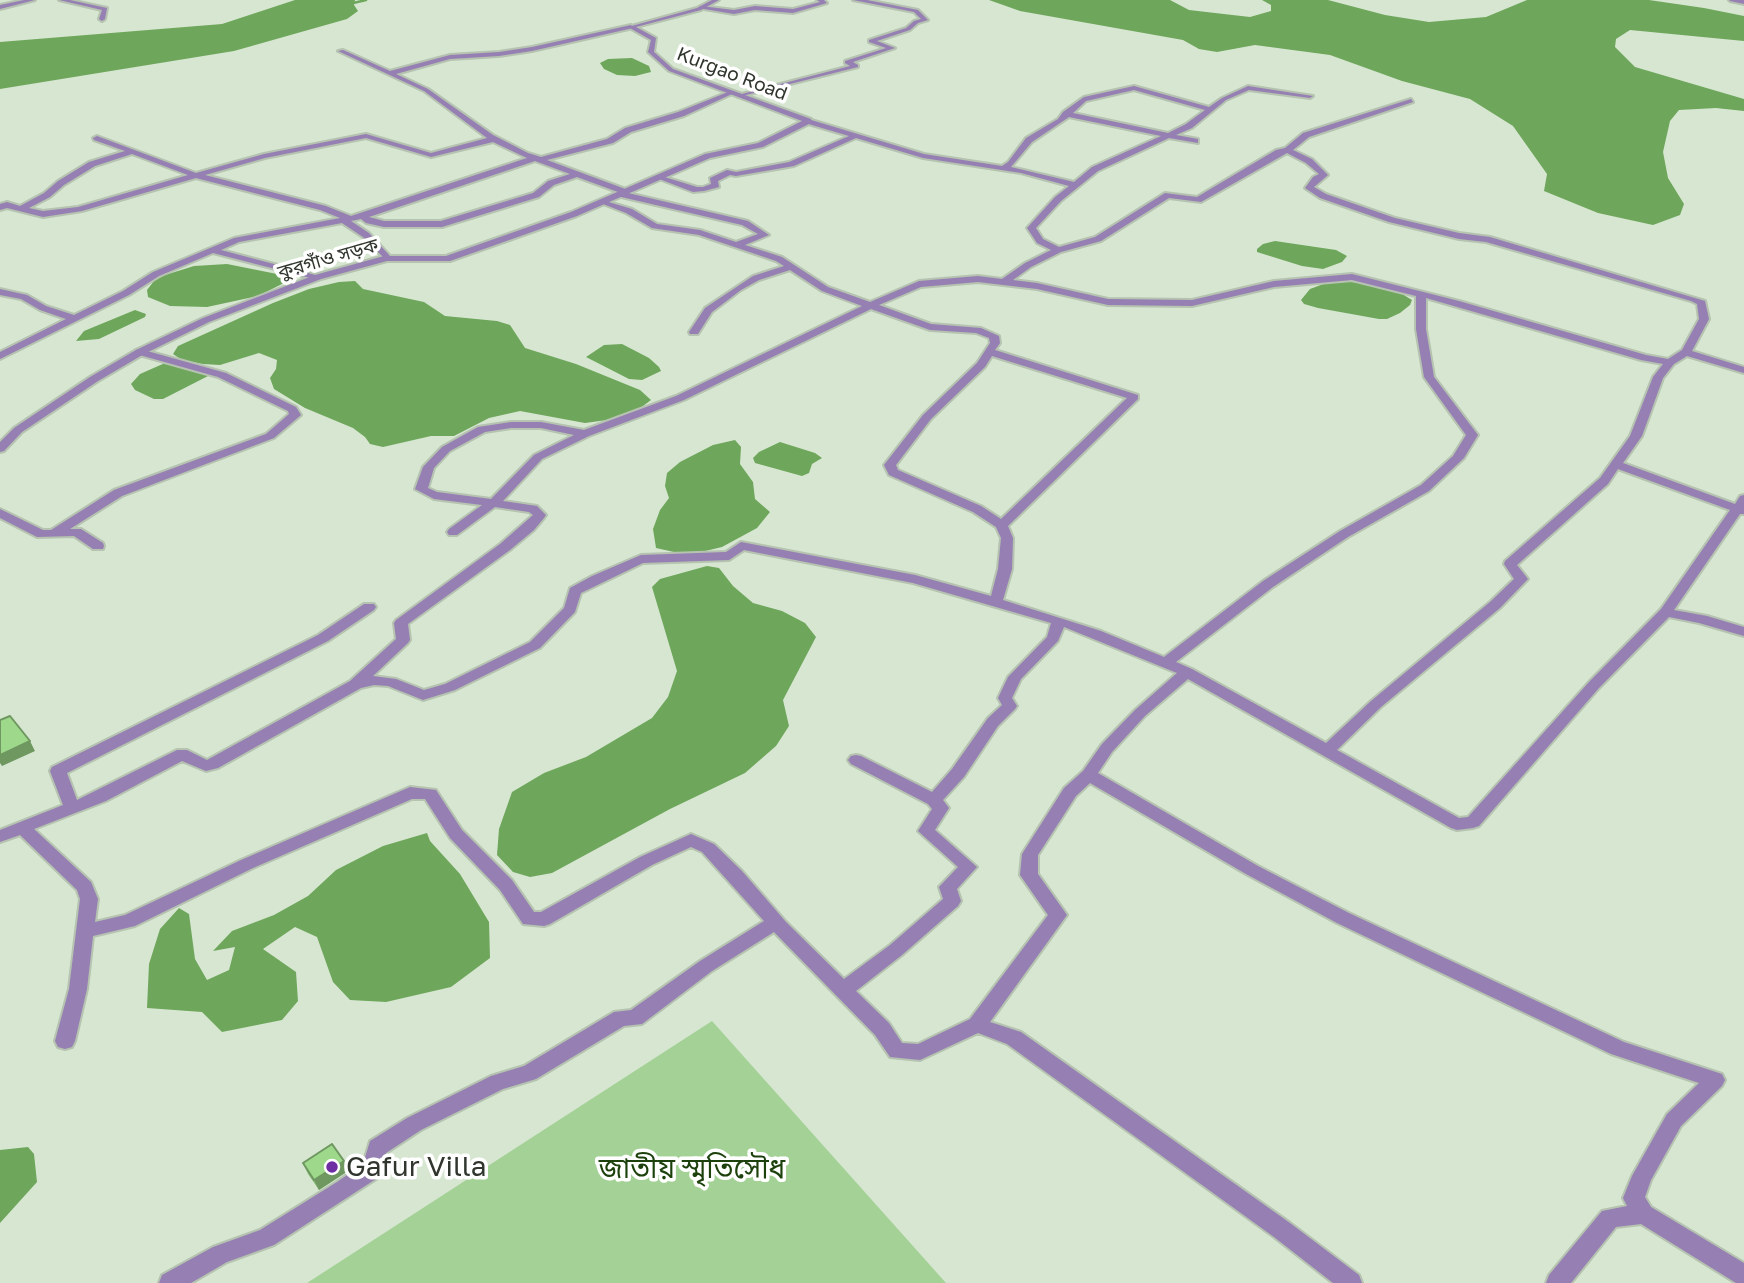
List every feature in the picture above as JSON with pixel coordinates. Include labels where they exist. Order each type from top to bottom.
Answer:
[{"type":"street","points":[[0,7],[32,0]]},
{"type":"street","points":[[62,0],[105,9],[102,19]]},
{"type":"street","name":"Kurgao Road","points":[[631,27],[701,8],[716,0]]},
{"type":"street","points":[[701,8],[734,12],[755,8],[793,10],[824,3],[820,0]]},
{"type":"street","points":[[740,96],[856,66],[847,62],[892,48],[872,41],[908,29],[916,22],[925,20],[916,11],[900,6],[856,0]]},
{"type":"street","points":[[1732,0],[1744,2]]},
{"type":"street","points":[[390,74],[450,57],[532,49],[631,27]]},
{"type":"street","name":"Kurgao Road","points":[[631,27],[654,39],[651,52],[664,66],[808,121],[923,156],[1074,185]]},
{"type":"street","points":[[341,51],[426,90],[494,139],[535,159],[622,193],[745,223],[765,235],[736,245]]},
{"type":"street","points":[[1001,169],[1011,164],[1029,140],[1061,121],[1084,99],[1135,88],[1212,110]]},
{"type":"street","points":[[1058,250],[1040,241],[1031,228],[1074,185],[1095,169],[1155,139],[1189,126],[1233,94],[1248,88],[1310,96]]},
{"type":"street","points":[[0,356],[126,293],[156,274],[211,250],[252,236],[363,216],[535,159],[602,143],[730,93]]},
{"type":"street","points":[[1004,282],[1013,274],[1058,250],[1098,239],[1168,195],[1198,200],[1279,152],[1288,150],[1306,135],[1411,101]]},
{"type":"street","points":[[1066,114],[1166,135],[1193,145],[1155,139]]},
{"type":"street","name":"কুরগাঁও সড়ক","points":[[0,449],[18,430],[139,352],[206,320],[318,277],[387,258],[447,259],[602,202],[708,156],[760,145],[808,121]]},
{"type":"street","points":[[0,207],[7,205],[43,214],[79,209],[264,156],[366,136],[431,155],[494,139]]},
{"type":"street","points":[[658,177],[696,190],[704,189],[716,184],[713,180],[730,172],[736,174],[791,164],[855,136]]},
{"type":"street","points":[[97,138],[194,175],[323,208],[348,220],[366,234],[387,258]]},
{"type":"street","points":[[1288,150],[1309,161],[1324,175],[1315,179],[1309,188],[1332,200],[1404,223],[1502,243],[1702,303],[1704,319],[1686,352],[1670,362],[1658,377],[1636,436],[1604,481],[1510,564],[1521,579],[1495,605],[1376,704],[1326,752]]},
{"type":"street","points":[[20,209],[47,195],[92,164],[131,152]]},
{"type":"street","points":[[363,216],[369,221],[384,224],[442,224],[536,195],[551,183],[577,174]]},
{"type":"street","points":[[602,202],[629,211],[655,226],[699,233],[792,266],[825,289],[930,327],[977,330],[994,336],[995,343],[981,365],[927,417],[890,465],[893,472],[977,509],[1002,525],[1007,538],[1005,569],[996,601]]},
{"type":"street","points":[[211,250],[318,277]]},
{"type":"street","points":[[694,332],[708,310],[738,288],[756,278],[792,266]]},
{"type":"street","points":[[453,532],[495,502],[538,457],[585,434],[680,398],[919,284],[978,279],[1037,286],[1108,302],[1192,303],[1274,284],[1352,277],[1644,358],[1670,362]]},
{"type":"street","points":[[0,292],[24,297],[43,309],[73,318]]},
{"type":"street","points":[[1166,663],[1268,584],[1344,534],[1425,488],[1458,458],[1472,435],[1429,377],[1421,329],[1422,295]]},
{"type":"street","points":[[56,532],[118,493],[270,436],[295,415],[292,409],[222,374],[139,352]]},
{"type":"street","points":[[990,352],[1135,397],[1002,525]]},
{"type":"street","points":[[1686,352],[1744,370]]},
{"type":"street","points":[[0,836],[73,809],[182,754],[206,766],[212,764],[356,684],[403,640],[401,622],[505,547],[530,527],[540,515],[533,509],[434,495],[421,489],[429,467],[446,449],[482,429],[541,425],[585,434]]},
{"type":"street","points":[[356,684],[374,680],[391,682],[423,695],[450,687],[535,645],[570,609],[575,591],[640,559],[729,556],[741,546],[915,579],[1059,621],[1187,671],[1457,824],[1473,822],[1594,685],[1666,612],[1741,506],[1616,464]]},
{"type":"street","points":[[0,513],[41,534],[77,532],[98,546]]},
{"type":"street","points":[[73,809],[58,771],[323,638],[369,607]]},
{"type":"street","points":[[1666,612],[1702,619],[1744,632]]},
{"type":"street","points":[[934,800],[958,773],[993,722],[1010,706],[1005,698],[1015,677],[1053,638],[1059,621]]},
{"type":"street","points":[[86,931],[129,921],[247,864],[410,793],[430,794],[456,834],[506,885],[530,919],[544,919],[646,861],[691,840],[708,848],[776,922],[882,1029],[897,1051],[920,1052],[977,1024],[1058,915],[1029,875],[1030,854],[1070,792],[1089,775],[1107,748],[1140,713],[1187,671]]},
{"type":"street","points":[[843,990],[896,950],[953,901],[948,887],[969,867],[926,831],[941,808],[934,800],[856,760]]},
{"type":"street","points":[[1089,775],[1252,870],[1343,918],[1618,1048],[1715,1080],[1674,1121],[1642,1176],[1634,1198],[1643,1214],[1744,1275]]},
{"type":"street","points":[[22,826],[86,887],[89,899],[78,989],[65,1041]]},
{"type":"street","points":[[170,1283],[220,1254],[266,1238],[344,1189],[372,1170],[377,1148],[414,1124],[498,1082],[529,1073],[621,1018],[635,1018],[706,966],[776,922]]},
{"type":"street","points":[[977,1024],[1014,1038],[1282,1230],[1351,1283]]},
{"type":"street","points":[[1558,1283],[1610,1218],[1643,1214]]},
{"type":"green space","name":"জাতীয় স্মৃতিসৌধ","points":[[712,1021],[946,1283],[307,1283]]},
{"type":"shaded area","points":[[295,0],[355,0],[354,5],[358,11],[347,19],[234,51],[0,89],[0,42],[222,24]]},
{"type":"shaded area","points":[[989,0],[1170,0],[1189,10],[1250,17],[1271,11],[1271,5],[1262,0],[1328,0],[1385,15],[1429,22],[1486,17],[1527,0],[1649,0],[1704,8],[1744,16],[1744,41],[1630,30],[1616,39],[1615,47],[1635,67],[1744,99],[1744,111],[1716,108],[1679,110],[1670,121],[1663,152],[1668,178],[1684,204],[1680,215],[1653,225],[1598,213],[1544,191],[1547,174],[1513,126],[1470,99],[1402,81],[1330,55],[1255,45],[1217,52],[1199,49],[1183,40],[1020,11]]},
{"type":"shaded area","points":[[632,58],[649,66],[651,72],[635,76],[617,75],[604,69],[600,63],[608,59]]},
{"type":"shaded area","points":[[1275,241],[1336,250],[1347,256],[1342,262],[1323,269],[1302,266],[1257,252],[1263,244]]},
{"type":"shaded area","points":[[227,264],[292,277],[258,296],[207,307],[170,306],[148,297],[147,290],[154,281],[165,275],[194,266]]},
{"type":"shaded area","points":[[1334,280],[1369,284],[1399,292],[1412,300],[1400,313],[1387,319],[1379,319],[1318,308],[1304,304],[1301,300],[1310,289]]},
{"type":"shaded area","points":[[355,281],[363,289],[424,302],[445,316],[497,321],[510,325],[525,348],[576,364],[640,390],[651,400],[639,409],[607,420],[585,423],[520,411],[489,418],[454,436],[431,436],[383,447],[370,444],[353,428],[305,408],[274,389],[270,378],[276,369],[277,360],[259,353],[220,365],[182,360],[173,354],[178,346],[273,303],[309,289]]},
{"type":"shaded area","points":[[135,310],[146,314],[145,317],[99,339],[76,341],[84,331]]},
{"type":"shaded area","points":[[622,344],[649,358],[661,371],[642,380],[629,379],[586,357],[604,345]]},
{"type":"shaded area","points":[[165,363],[210,375],[163,399],[154,399],[135,390],[131,384],[140,374]]},
{"type":"shaded area","points":[[735,440],[741,447],[740,464],[753,482],[755,499],[770,512],[757,528],[722,547],[697,553],[656,548],[653,529],[660,510],[669,498],[665,486],[667,473],[680,462],[713,445]]},
{"type":"shaded area","points":[[780,442],[815,453],[822,458],[812,464],[809,473],[802,476],[755,463],[753,458],[759,452]]},
{"type":"shaded area","points":[[707,566],[719,568],[733,586],[753,603],[782,611],[805,623],[816,637],[783,700],[789,726],[776,746],[745,773],[670,809],[552,873],[530,877],[513,872],[497,855],[499,829],[512,792],[544,773],[586,757],[652,718],[668,697],[677,671],[652,587],[660,579]]},
{"type":"shaded area","points":[[427,833],[430,841],[460,874],[489,922],[490,958],[451,987],[386,1002],[350,1000],[333,982],[317,937],[295,927],[263,949],[296,972],[298,1001],[282,1020],[222,1032],[202,1012],[147,1008],[149,964],[160,929],[179,908],[189,914],[195,959],[207,980],[229,970],[235,947],[213,951],[232,931],[274,915],[308,896],[336,870],[383,846]]},
{"type":"shaded area","points":[[28,1147],[34,1154],[37,1182],[0,1223],[0,1150]]},
{"type":"building","points":[[10,716],[30,741],[0,755],[0,720]]},
{"type":"building","points":[[332,1144],[344,1161],[314,1180],[303,1163]]},
{"type":"waterway","points":[[349,4],[366,0]]},
{"type":"place","name":"Gafur Villa","points":[[332,1167]]}]
